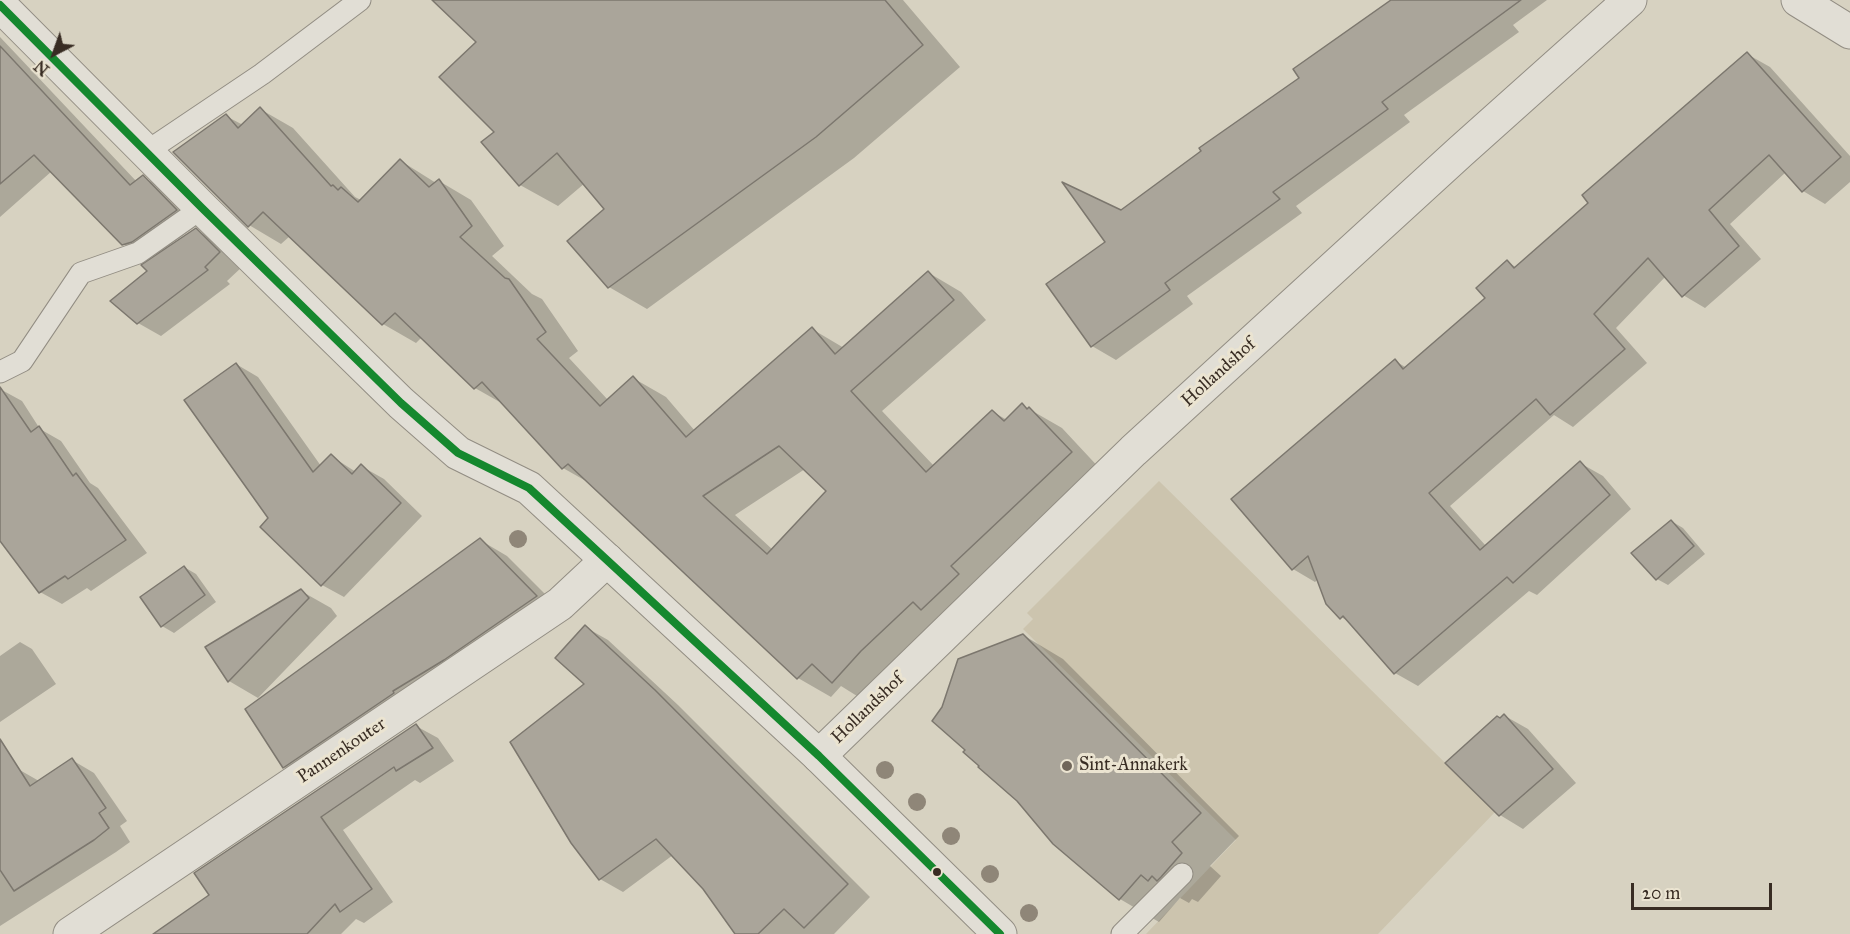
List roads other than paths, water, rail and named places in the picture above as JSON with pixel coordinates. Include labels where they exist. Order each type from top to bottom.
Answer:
[{"type":"street","name":"Hollandshof","points":[[819,756],[1133,451],[1630,0]]},
{"type":"street","points":[[1798,0],[1850,32]]},
{"type":"street","points":[[0,5],[401,403],[458,453],[529,488],[819,756],[1000,934]]},
{"type":"street","name":"Pannenkouter","points":[[70,934],[560,604],[607,560]]},
{"type":"lane","points":[[146,152],[262,75],[360,0]]},
{"type":"lane","points":[[0,372],[22,361],[81,273],[138,253],[202,208]]},
{"type":"lane","points":[[1122,934],[1182,874]]},
{"type":"place","name":"Sint-Annakerk","points":[[1067,766]]}]
